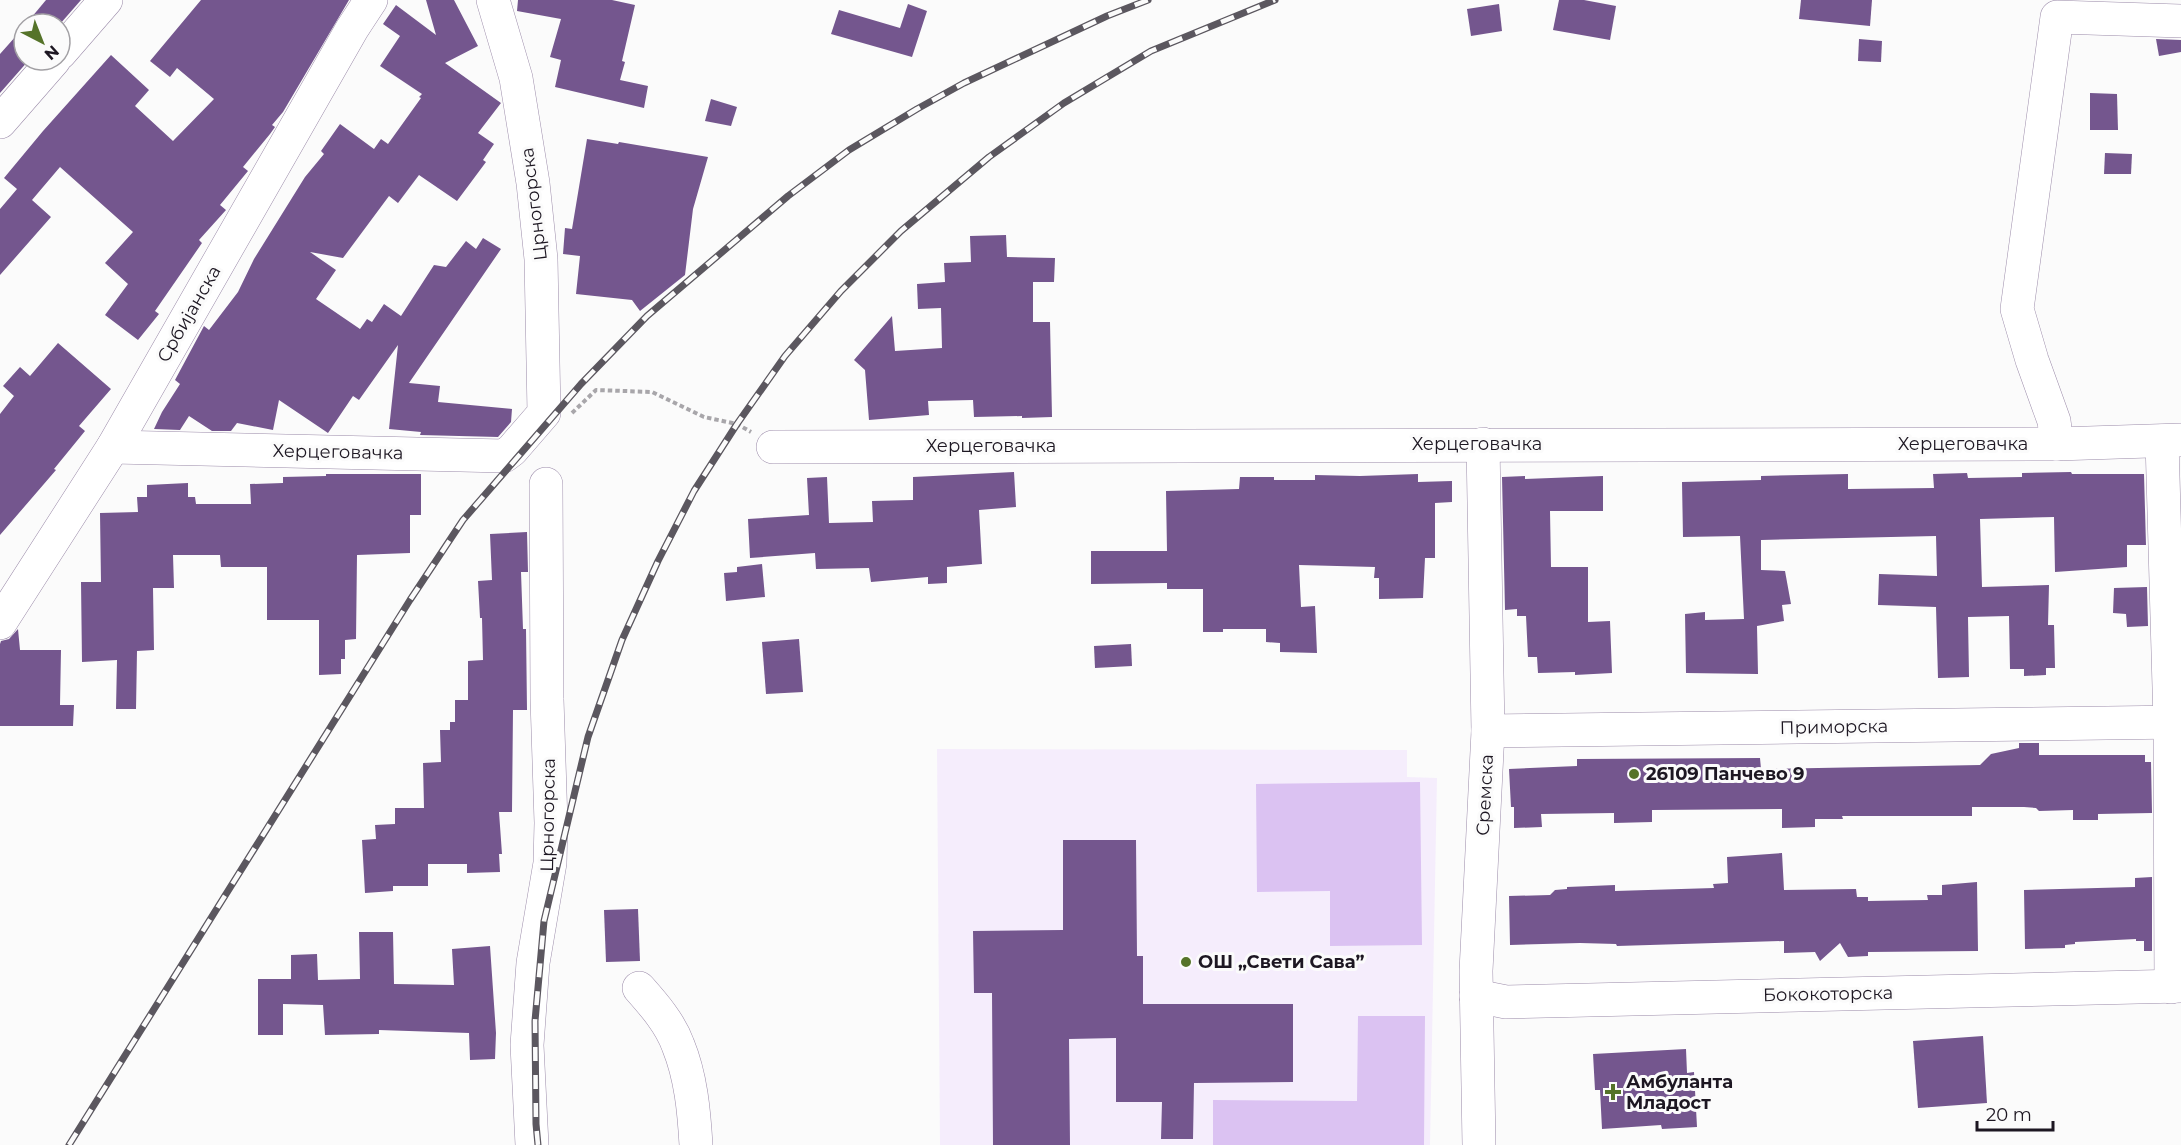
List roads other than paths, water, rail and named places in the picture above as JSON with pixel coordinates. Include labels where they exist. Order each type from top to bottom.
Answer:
[{"type":"street","points":[[72,39],[106,0]]},
{"type":"street","name":"Србијанска","points":[[0,622],[113,447],[352,29],[371,0]]},
{"type":"street","name":"Црногорска","points":[[493,0],[516,78],[533,183],[555,416]]},
{"type":"street","points":[[2057,444],[2054,421],[2017,309],[2057,17],[2181,21]]},
{"type":"street","points":[[1,118],[43,72]]},
{"type":"street","name":"Херцеговачка","points":[[113,447],[504,456],[555,416]]},
{"type":"street","points":[[2171,441],[2176,987]]},
{"type":"street","name":"Херцеговачка","points":[[773,447],[2057,444],[2171,441]]},
{"type":"street","name":"Сремска","points":[[1479,1145],[1476,996],[1488,731],[1484,444]]},
{"type":"street","name":"Црногорска","points":[[532,1145],[527,1045],[533,963],[550,863],[551,822],[547,699],[546,484]]},
{"type":"street","name":"Приморска","points":[[1488,731],[2175,722]]},
{"type":"street","name":"Бококоторска","points":[[1476,996],[1506,1002],[2176,987]]},
{"type":"street","points":[[639,988],[658,1011],[678,1044],[693,1100],[696,1145]]},
{"type":"railway","points":[[69,1145],[410,600],[463,520],[581,384],[647,316],[788,196],[849,150],[964,83],[1107,16],[1148,0]]},
{"type":"railway","points":[[538,1145],[535,1021],[544,921],[588,737],[622,640],[658,561],[694,491],[737,424],[785,356],[841,291],[901,231],[989,157],[1064,103],[1151,51],[1275,0]]},
{"type":"place","name":"26109 Панчево 9","points":[[1634,774]]},
{"type":"place","name":"ОШ „Свети Сава”","points":[[1186,962]]},
{"type":"place","name":"Амбуланта Младост","points":[[1613,1092]]}]
